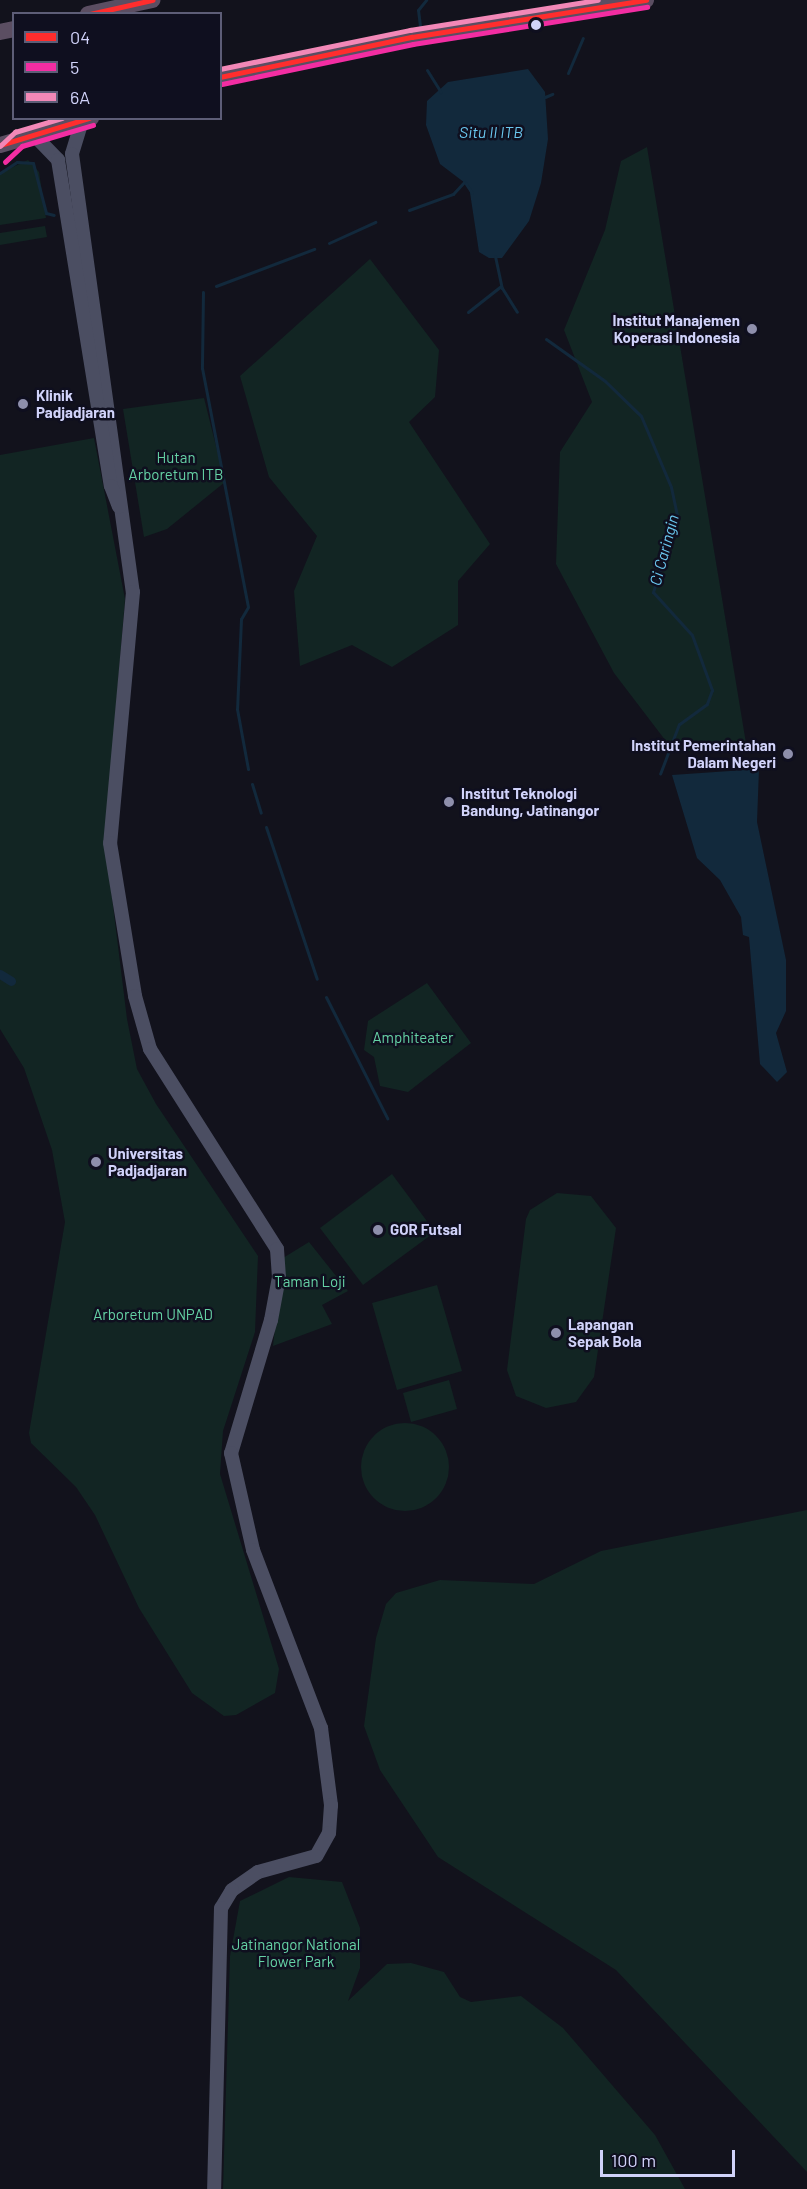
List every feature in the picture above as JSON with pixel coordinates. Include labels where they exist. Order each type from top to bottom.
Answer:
[{"type":"highway","points":[[97,12],[153,0]]},
{"type":"highway","points":[[222,77],[412,37],[646,0]]},
{"type":"highway","points":[[34,135],[45,120]]},
{"type":"highway","points":[[0,145],[83,120]]},
{"type":"main road","points":[[83,120],[72,154],[134,616],[111,843],[147,1041],[277,1249],[279,1277],[271,1320],[231,1453],[253,1550],[321,1728],[331,1805],[329,1833],[316,1856],[258,1872],[232,1890],[221,1908],[214,2189]]},
{"type":"main road","points":[[34,135],[58,160],[111,486],[122,514]]},
{"type":"green space","points":[[647,147],[746,743],[675,753],[614,673],[556,564],[560,452],[592,402],[564,330],[605,230],[621,161]]},
{"type":"green space","points":[[28,160],[39,172],[46,218],[0,225],[0,173]]},
{"type":"green space","points":[[45,226],[47,237],[0,245],[0,233]]},
{"type":"green space","points":[[370,259],[439,350],[435,397],[409,422],[490,544],[458,581],[458,625],[392,667],[352,645],[300,666],[294,591],[317,536],[269,477],[240,376]]},
{"type":"green space","name":"Hutan Arboretum ITB","points":[[204,398],[225,482],[167,529],[144,537],[123,409]]},
{"type":"green space","name":"Arboretum UNPAD","points":[[94,438],[125,599],[105,841],[127,1019],[137,1069],[156,1104],[258,1256],[255,1332],[223,1431],[220,1474],[279,1669],[275,1693],[236,1715],[224,1716],[192,1693],[139,1608],[95,1515],[76,1487],[31,1443],[29,1433],[65,1222],[52,1150],[24,1068],[0,1029],[0,455]]},
{"type":"green space","name":"Amphiteater","points":[[427,983],[471,1043],[408,1092],[380,1086],[374,1057],[364,1050],[368,1021]]},
{"type":"green space","name":"GOR Futsal","points":[[392,1174],[435,1232],[363,1285],[320,1228]]},
{"type":"green space","name":"Lapangan Sepak Bola","points":[[557,1193],[591,1196],[616,1228],[594,1377],[576,1402],[546,1408],[516,1396],[507,1370],[526,1219],[530,1210]]},
{"type":"green space","name":"Taman Loji","points":[[309,1242],[348,1291],[322,1305],[332,1324],[273,1346],[283,1258]]},
{"type":"green space","points":[[437,1285],[462,1371],[397,1390],[372,1303]]},
{"type":"green space","points":[[449,1380],[457,1409],[411,1422],[403,1393]]},
{"type":"green space","points":[[405,1423],[422,1426],[436,1436],[446,1450],[449,1467],[446,1484],[436,1498],[422,1508],[405,1511],[388,1508],[374,1498],[364,1484],[361,1467],[364,1450],[374,1436],[388,1426]]},
{"type":"green space","points":[[807,1510],[807,2172],[616,1970],[438,1857],[380,1770],[364,1726],[376,1638],[386,1604],[396,1593],[440,1580],[534,1584],[601,1551]]},
{"type":"green space","name":"Jatinangor National Flower Park","points":[[289,1877],[342,1882],[360,1928],[360,1968],[348,2001],[387,1964],[411,1963],[444,1972],[460,1997],[471,2002],[521,1996],[563,2028],[655,2135],[685,2189],[223,2189],[230,1956],[240,1901]]},
{"type":"water","name":"Situ II ITB","points":[[528,69],[545,92],[548,139],[541,183],[529,221],[502,258],[489,258],[479,252],[469,186],[440,164],[426,125],[427,101],[448,82]]},
{"type":"water","points":[[759,769],[757,822],[786,960],[786,1011],[776,1033],[787,1072],[777,1082],[760,1064],[749,937],[743,935],[741,917],[720,880],[697,858],[672,775]]},
{"type":"waterway","name":"Ci Caringin","points":[[420,26],[418,10],[426,0]]},
{"type":"waterway","points":[[568,73],[583,38]]},
{"type":"waterway","name":"Ci Caringin","points":[[427,70],[441,92]]},
{"type":"waterway","points":[[545,97],[552,94]]},
{"type":"waterway","points":[[0,173],[17,162],[33,163],[46,213],[54,215]]},
{"type":"waterway","name":"Ci Caringin","points":[[464,181],[472,193]]},
{"type":"waterway","points":[[409,210],[453,194],[464,182]]},
{"type":"waterway","points":[[329,243],[375,222]]},
{"type":"waterway","points":[[216,286],[314,249]]},
{"type":"waterway","name":"Ci Caringin","points":[[495,256],[502,288],[517,312]]},
{"type":"waterway","points":[[468,312],[501,286]]},
{"type":"waterway","points":[[203,292],[202,368],[248,607],[241,619],[237,709],[248,769]]},
{"type":"waterway","name":"Ci Caringin","points":[[546,339],[605,381],[641,416],[671,487],[677,515],[653,592],[692,635],[712,690],[707,704],[679,724],[660,774]]},
{"type":"waterway","points":[[252,784],[261,813]]},
{"type":"waterway","points":[[266,827],[317,979]]},
{"type":"waterway","points":[[0,974],[11,981]]},
{"type":"waterway","points":[[326,997],[387,1118]]},
{"type":"transit line","name":"04","points":[[99,12],[152,0]]},
{"type":"transit line","name":"6A","points":[[222,69],[410,30],[598,0]]},
{"type":"transit line","name":"04","points":[[222,77],[412,37],[646,0]]},
{"type":"transit line","name":"5","points":[[222,84],[413,44],[647,7]]},
{"type":"transit line","name":"6A","points":[[0,146],[15,132],[55,120]]},
{"type":"transit line","name":"04","points":[[0,145],[82,120]]},
{"type":"transit line","name":"5","points":[[5,162],[22,146],[93,125]]},
{"type":"place","name":"Institut Manajemen Koperasi Indonesia","points":[[752,329]]},
{"type":"place","name":"Klinik Padjadjaran","points":[[23,404]]},
{"type":"place","name":"Institut Pemerintahan Dalam Negeri","points":[[788,754]]},
{"type":"place","name":"Institut Teknologi Bandung, Jatinangor","points":[[449,802]]},
{"type":"place","name":"Universitas Padjadjaran","points":[[96,1162]]},
{"type":"place","name":"GOR Futsal","points":[[378,1230]]},
{"type":"place","name":"Lapangan Sepak Bola","points":[[556,1333]]}]
